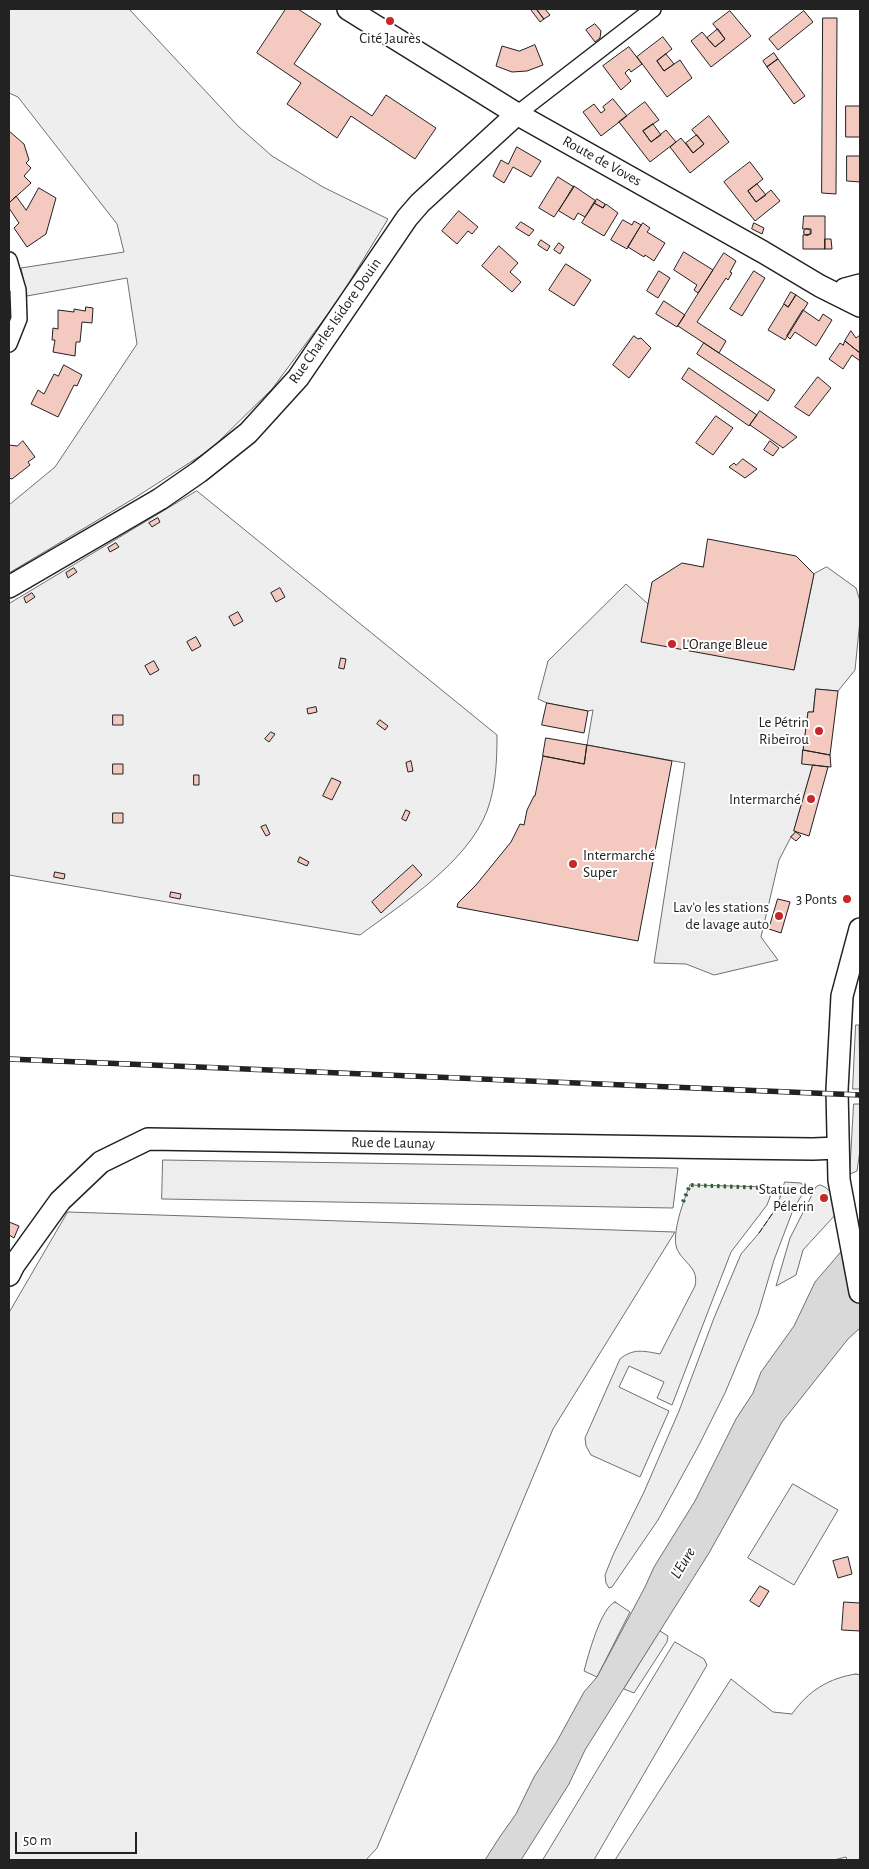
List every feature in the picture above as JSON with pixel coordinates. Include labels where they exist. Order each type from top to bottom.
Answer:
[{"type":"street","name":"Route de Voves","points":[[348,9],[517,114],[820,286],[860,306]]},
{"type":"street","points":[[517,114],[653,9]]},
{"type":"street","name":"Rue Charles Isidore Douin","points":[[9,587],[160,499],[199,472],[248,433],[298,378],[407,218],[420,203],[517,114]]},
{"type":"street","points":[[9,260],[18,290],[19,319],[9,344]]},
{"type":"street","points":[[820,286],[855,288]]},
{"type":"street","points":[[860,929],[842,996],[837,1090],[839,1180],[860,1292]]},
{"type":"street","name":"Rue de Launay","points":[[9,1275],[14,1265],[60,1201],[101,1162],[148,1139],[838,1148]]},
{"type":"shaded area","points":[[9,9],[129,9],[238,126],[272,156],[323,187],[388,219],[339,299],[272,389],[211,449],[133,499],[9,573],[9,505],[55,467],[137,344],[127,278],[27,296],[21,268],[124,252],[117,224],[18,97],[9,93]]},
{"type":"shaded area","points":[[197,491],[497,735],[492,793],[487,811],[478,830],[449,865],[414,895],[360,935],[9,875],[9,604]]},
{"type":"shaded area","points":[[827,567],[856,588],[860,601],[855,670],[838,691],[816,689],[813,712],[808,712],[802,763],[813,765],[794,831],[796,832],[791,837],[779,860],[761,937],[778,960],[714,975],[686,964],[654,963],[685,763],[587,745],[593,710],[588,711],[547,703],[538,699],[548,661],[626,584],[648,604],[794,670],[814,574]]},
{"type":"shaded area","points":[[856,1025],[859,1025],[860,1089],[853,1089]]},
{"type":"shaded area","points":[[854,1104],[860,1104],[860,1150],[857,1171],[850,1174]]},
{"type":"shaded area","points":[[163,1160],[678,1168],[673,1208],[162,1199]]},
{"type":"shaded area","points":[[785,1182],[801,1183],[804,1187],[803,1193],[793,1210],[774,1260],[758,1314],[725,1393],[658,1520],[612,1587],[609,1588],[605,1575],[679,1411],[714,1318],[741,1254],[759,1233],[777,1207]]},
{"type":"shaded area","points":[[690,1185],[772,1187],[772,1192],[767,1205],[731,1252],[672,1405],[657,1398],[664,1382],[629,1366],[619,1387],[669,1411],[640,1477],[591,1455],[586,1446],[585,1438],[620,1359],[634,1352],[644,1351],[660,1354],[695,1286],[695,1274],[680,1254],[676,1243],[679,1217]]},
{"type":"shaded area","points":[[820,1185],[831,1193],[836,1214],[803,1250],[796,1275],[776,1286],[790,1238],[816,1187]]},
{"type":"shaded area","points":[[68,1212],[675,1232],[553,1429],[377,1848],[366,1860],[9,1860],[9,1313]]},
{"type":"shaded area","points":[[793,1484],[838,1510],[794,1585],[748,1558]]},
{"type":"shaded area","points":[[615,1602],[630,1612],[597,1677],[584,1671],[600,1622],[610,1606]]},
{"type":"shaded area","points":[[660,1631],[668,1636],[667,1642],[634,1693],[624,1689]]},
{"type":"shaded area","points":[[675,1642],[704,1659],[707,1665],[594,1860],[543,1860]]},
{"type":"shaded area","points":[[856,1674],[860,1675],[860,1860],[847,1860],[846,1857],[834,1860],[615,1860],[731,1679],[773,1712],[792,1714],[812,1692],[828,1682]]},
{"type":"water","name":"L'Eure","points":[[860,1227],[860,1328],[848,1339],[782,1422],[709,1553],[585,1750],[569,1784],[521,1860],[485,1860],[516,1814],[534,1777],[556,1743],[584,1692],[597,1677],[654,1567],[695,1501],[736,1419],[753,1393],[761,1372],[794,1326],[815,1282]]},
{"type":"building","points":[[286,9],[298,9],[321,24],[294,64],[372,116],[386,95],[436,128],[415,159],[351,116],[337,138],[287,104],[301,83],[257,53]]},
{"type":"building","points":[[534,9],[544,19],[540,22],[531,10]]},
{"type":"building","points":[[537,9],[545,9],[550,15],[544,19]]},
{"type":"building","points":[[730,11],[751,36],[711,67],[691,41],[702,32],[715,47],[725,39],[713,24]]},
{"type":"building","points":[[804,11],[813,22],[778,50],[769,39]]},
{"type":"building","points":[[823,18],[837,18],[836,194],[822,193]]},
{"type":"building","points":[[595,24],[601,31],[600,38],[595,42],[586,30]]},
{"type":"building","points":[[718,29],[725,39],[715,47],[707,38]]},
{"type":"building","points":[[663,37],[672,49],[657,61],[664,71],[680,60],[692,78],[667,97],[637,57]]},
{"type":"building","points":[[535,45],[543,65],[527,71],[512,72],[496,66],[502,46],[519,51]]},
{"type":"building","points":[[629,47],[642,64],[631,72],[629,69],[625,73],[631,81],[621,90],[603,66]]},
{"type":"building","points":[[774,53],[778,59],[767,67],[763,61]]},
{"type":"building","points":[[666,54],[674,64],[664,71],[657,61]]},
{"type":"building","points":[[778,59],[805,96],[794,104],[767,67]]},
{"type":"building","points":[[613,99],[627,116],[601,136],[583,112],[594,104],[601,113],[605,110],[603,107]]},
{"type":"building","points":[[645,102],[659,120],[643,131],[651,142],[666,130],[676,142],[650,162],[619,122]]},
{"type":"building","points":[[846,106],[860,106],[860,137],[846,137]]},
{"type":"building","points":[[709,116],[729,142],[690,173],[670,147],[681,138],[693,153],[704,144],[692,130]]},
{"type":"building","points":[[653,124],[661,135],[651,142],[643,131]]},
{"type":"building","points":[[9,131],[24,144],[29,160],[26,163],[31,168],[24,176],[31,183],[9,203]]},
{"type":"building","points":[[697,135],[704,144],[693,153],[686,143]]},
{"type":"building","points":[[517,147],[541,161],[531,177],[513,167],[504,183],[493,176],[501,160],[508,164]]},
{"type":"building","points":[[847,156],[860,156],[860,182],[847,181]]},
{"type":"building","points":[[750,162],[763,179],[748,191],[756,202],[771,190],[780,201],[755,221],[724,182]]},
{"type":"building","points":[[558,177],[574,187],[554,217],[539,208]]},
{"type":"building","points":[[757,184],[766,195],[756,202],[748,191]]},
{"type":"building","points":[[574,186],[596,201],[585,217],[578,213],[574,220],[559,211]]},
{"type":"building","points":[[39,188],[56,198],[46,234],[27,247],[14,228],[19,223],[9,208],[9,203],[16,196],[26,210]]},
{"type":"building","points":[[597,199],[605,204],[603,208],[594,203]]},
{"type":"building","points":[[594,203],[603,208],[606,204],[618,213],[604,236],[582,223]]},
{"type":"building","points":[[459,211],[478,227],[472,234],[468,231],[457,244],[442,231]]},
{"type":"building","points":[[804,216],[825,216],[825,249],[803,249],[803,235],[811,234],[811,229],[803,229]]},
{"type":"building","points":[[623,220],[632,225],[634,221],[641,225],[627,249],[611,240]]},
{"type":"building","points":[[521,222],[534,230],[529,236],[516,228]]},
{"type":"building","points":[[643,223],[650,228],[647,232],[665,243],[654,261],[628,247]]},
{"type":"building","points":[[754,223],[764,228],[762,234],[752,229]]},
{"type":"building","points":[[807,228],[811,232],[807,236],[803,232]]},
{"type":"building","points":[[825,239],[831,239],[832,249],[825,249]]},
{"type":"building","points":[[541,240],[550,246],[547,251],[538,245]]},
{"type":"building","points":[[559,243],[564,247],[560,254],[554,250]]},
{"type":"building","points":[[499,246],[518,263],[510,272],[521,282],[512,292],[482,266]]},
{"type":"building","points":[[684,252],[713,270],[698,293],[694,290],[697,285],[674,270]]},
{"type":"building","points":[[724,253],[736,261],[730,272],[732,273],[728,280],[726,278],[697,322],[726,341],[719,353],[678,326]]},
{"type":"building","points":[[566,264],[591,280],[574,306],[549,290]]},
{"type":"building","points":[[659,271],[670,278],[658,298],[647,291]]},
{"type":"building","points":[[754,271],[765,278],[742,316],[730,309]]},
{"type":"building","points":[[791,292],[796,295],[788,307],[784,304]]},
{"type":"building","points":[[796,295],[808,303],[785,340],[768,330],[784,304],[788,307]]},
{"type":"building","points":[[664,301],[685,315],[677,327],[656,314]]},
{"type":"building","points":[[86,307],[93,308],[92,323],[82,322],[80,342],[76,342],[75,356],[53,352],[55,340],[52,340],[53,328],[58,329],[58,310],[74,312],[74,309],[85,311]]},
{"type":"building","points":[[803,310],[819,321],[823,314],[832,320],[816,346],[795,332],[790,339],[787,336]]},
{"type":"building","points":[[851,331],[856,338],[860,335],[860,353],[845,341]]},
{"type":"building","points":[[634,336],[638,339],[641,338],[651,348],[629,378],[613,365]]},
{"type":"building","points":[[845,341],[860,353],[860,361],[852,355],[843,369],[829,359],[840,343],[843,345]]},
{"type":"building","points":[[704,343],[775,390],[768,401],[697,354]]},
{"type":"building","points":[[64,365],[82,375],[77,386],[74,385],[58,417],[31,404],[38,390],[44,394],[54,374],[58,376]]},
{"type":"building","points":[[689,368],[757,415],[749,426],[682,379]]},
{"type":"building","points":[[818,377],[831,388],[809,416],[795,407]]},
{"type":"building","points":[[760,411],[797,437],[783,448],[750,425]]},
{"type":"building","points":[[716,416],[733,428],[713,455],[696,443]]},
{"type":"building","points":[[23,441],[35,457],[28,462],[30,465],[12,479],[9,478],[9,445],[17,446]]},
{"type":"building","points":[[770,441],[779,448],[773,456],[764,450]]},
{"type":"building","points":[[743,459],[757,469],[745,478],[729,467],[734,463],[736,465]]},
{"type":"building","points":[[158,518],[160,522],[152,527],[149,523]]},
{"type":"building","points":[[708,539],[796,556],[814,574],[794,670],[641,642],[652,582],[682,563],[703,567]]},
{"type":"building","points":[[116,543],[119,547],[110,552],[108,548]]},
{"type":"building","points":[[74,568],[77,572],[68,578],[66,573]]},
{"type":"building","points":[[280,588],[285,597],[276,602],[271,593]]},
{"type":"building","points":[[32,593],[35,597],[26,603],[24,598]]},
{"type":"building","points":[[238,612],[243,621],[234,626],[229,617]]},
{"type":"building","points":[[196,637],[201,646],[192,651],[187,642]]},
{"type":"building","points":[[341,658],[346,659],[344,669],[339,668]]},
{"type":"building","points":[[154,661],[159,670],[150,675],[145,666]]},
{"type":"building","name":"Le Pétrin Ribeïrou","points":[[816,689],[838,691],[830,755],[803,750],[808,712],[813,712]]},
{"type":"building","points":[[547,703],[588,711],[584,733],[542,725]]},
{"type":"building","points":[[316,707],[317,712],[308,714],[307,709]]},
{"type":"building","points":[[113,715],[123,715],[123,725],[113,725]]},
{"type":"building","points":[[380,720],[388,726],[385,730],[377,724]]},
{"type":"building","points":[[271,732],[275,734],[269,742],[265,739]]},
{"type":"building","points":[[546,738],[587,745],[584,764],[543,756]]},
{"type":"building","name":"Intermarché Super","points":[[587,745],[672,761],[638,941],[457,907],[458,903],[476,885],[511,842],[520,824],[524,825],[527,810],[535,796],[543,756],[584,764]]},
{"type":"building","points":[[803,750],[830,755],[831,767],[802,764]]},
{"type":"building","points":[[411,761],[413,771],[408,772],[406,763]]},
{"type":"building","points":[[113,764],[123,764],[123,774],[113,774]]},
{"type":"building","name":"Intermarché","points":[[813,765],[828,767],[809,836],[794,831]]},
{"type":"building","points":[[194,775],[199,775],[199,785],[194,785]]},
{"type":"building","points":[[332,778],[341,782],[332,800],[323,796]]},
{"type":"building","points":[[406,810],[410,812],[406,821],[402,819]]},
{"type":"building","points":[[113,813],[123,813],[123,823],[113,823]]},
{"type":"building","points":[[266,825],[270,834],[266,836],[261,827]]},
{"type":"building","points":[[796,832],[801,836],[796,841],[791,837]]},
{"type":"building","points":[[300,857],[309,862],[307,866],[298,862]]},
{"type":"building","points":[[413,865],[422,875],[381,913],[372,902]]},
{"type":"building","points":[[55,872],[65,874],[64,879],[54,877]]},
{"type":"building","points":[[171,892],[181,894],[180,899],[170,897]]},
{"type":"building","name":"Lav'o les stations de lavage auto","points":[[778,899],[790,902],[781,933],[769,929]]},
{"type":"building","points":[[9,1222],[19,1226],[14,1238],[9,1235]]},
{"type":"building","points":[[848,1557],[852,1574],[838,1578],[833,1561]]},
{"type":"building","points":[[760,1586],[769,1591],[759,1607],[750,1601]]},
{"type":"building","points":[[844,1602],[860,1603],[860,1631],[842,1630]]},
{"type":"railway","points":[[9,1059],[860,1095]]},
{"type":"hedge","points":[[683,1202],[690,1185],[766,1188]]},
{"type":"fence","points":[[759,1233],[777,1207],[782,1190]]},
{"type":"place","name":"Cité Jaurès","points":[[390,21]]},
{"type":"place","name":"L'Orange Bleue","points":[[672,644]]},
{"type":"place","name":"Le Pétrin Ribeïrou","points":[[819,731]]},
{"type":"place","name":"Intermarché","points":[[811,799]]},
{"type":"place","name":"Intermarché Super","points":[[573,864]]},
{"type":"place","name":"3 Ponts","points":[[847,899]]},
{"type":"place","name":"Lav'o les stations de lavage auto","points":[[779,916]]},
{"type":"place","name":"Statue de Pélerin","points":[[824,1198]]}]
